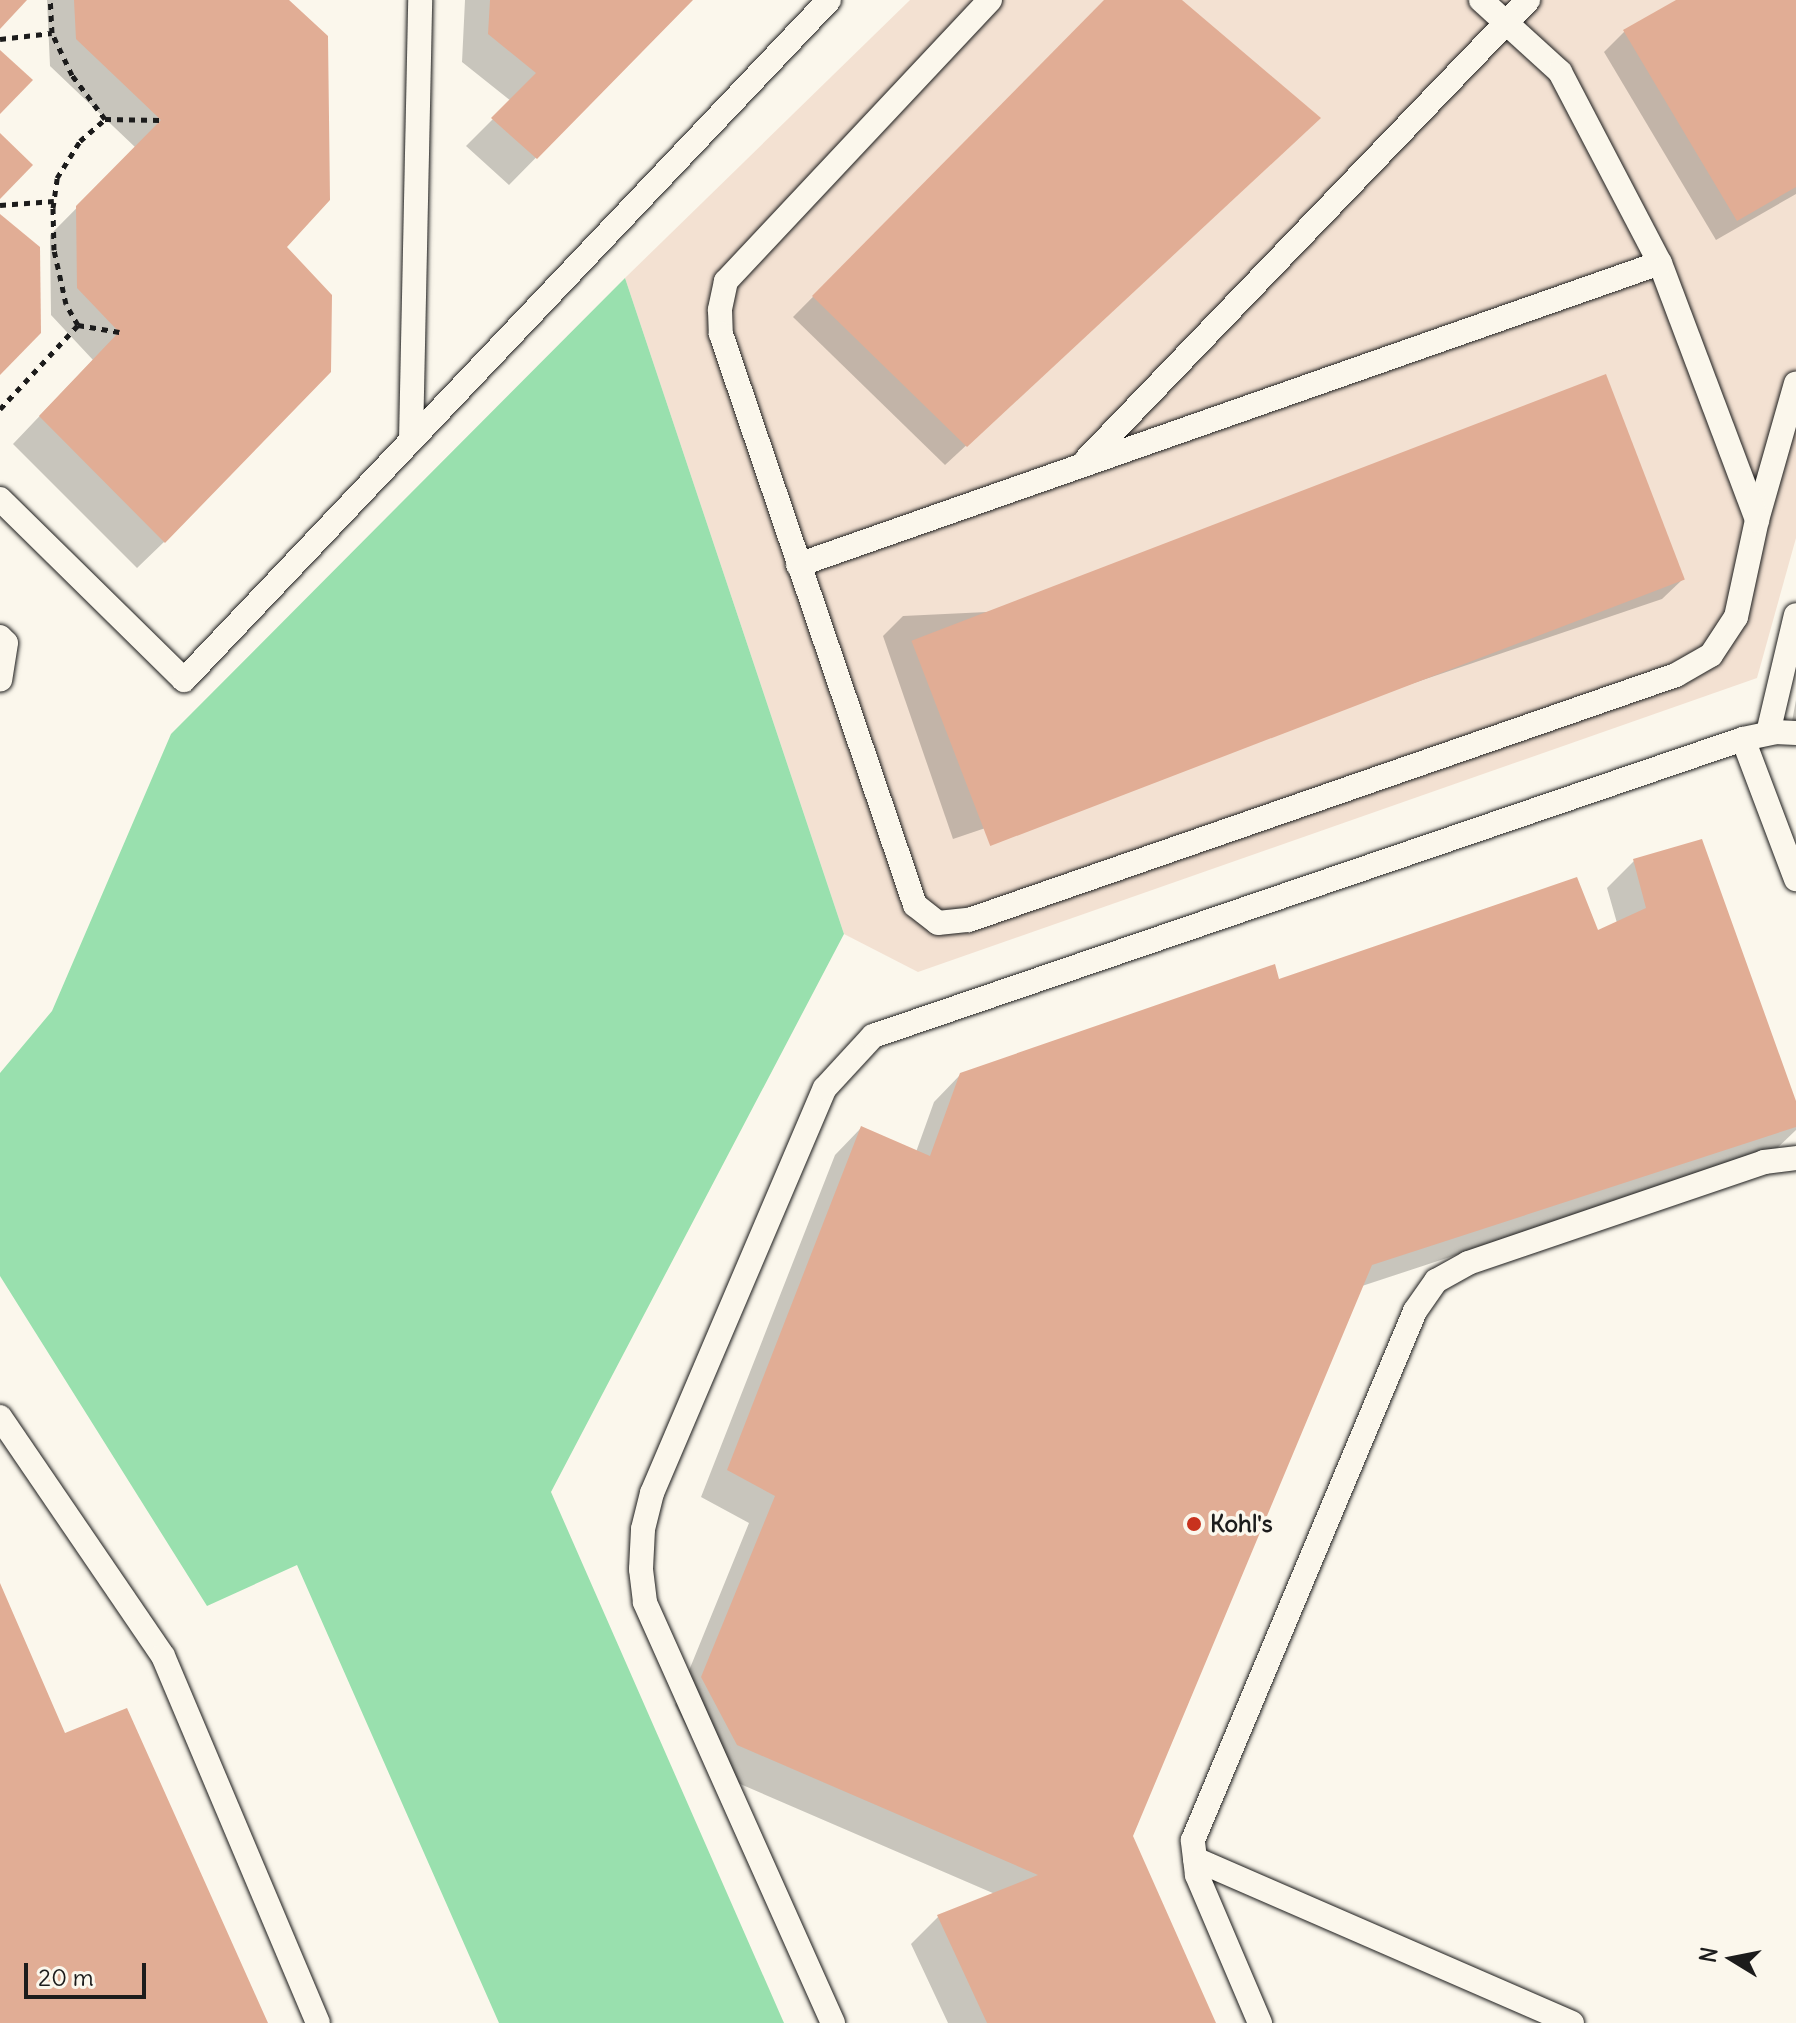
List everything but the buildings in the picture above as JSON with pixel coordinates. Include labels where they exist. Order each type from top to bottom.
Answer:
[{"type":"lane","points":[[411,440],[420,0]]},
{"type":"lane","points":[[0,499],[184,680],[829,0]]},
{"type":"lane","points":[[990,0],[726,281],[720,310],[721,334],[915,905],[938,923],[969,920],[1676,675],[1711,655],[1736,617],[1757,520],[1796,383]]},
{"type":"lane","points":[[1481,0],[1560,72],[1660,263],[1757,520]]},
{"type":"lane","points":[[1083,463],[1528,0]]},
{"type":"lane","points":[[798,565],[1660,263]]},
{"type":"lane","points":[[1768,733],[1796,615]]},
{"type":"lane","points":[[0,637],[6,643],[0,680]]},
{"type":"lane","points":[[833,2023],[645,1602],[641,1569],[643,1529],[652,1493],[825,1088],[873,1036],[1743,739],[1768,733],[1796,733]]},
{"type":"lane","points":[[1743,739],[1796,879]]},
{"type":"lane","points":[[1260,2023],[1197,1875],[1193,1840],[1415,1311],[1436,1281],[1468,1263],[1764,1162],[1796,1158]]},
{"type":"lane","points":[[0,1417],[163,1656],[318,2023]]},
{"type":"lane","points":[[1195,1859],[1572,2023]]},
{"type":"path","points":[[50,0],[52,33],[72,75],[105,119]]},
{"type":"path","points":[[0,39],[52,33]]},
{"type":"path","points":[[78,325],[66,304],[54,250],[57,178],[80,141],[105,119],[161,120]]},
{"type":"path","points":[[0,205],[14,201],[55,201]]},
{"type":"path","points":[[78,325],[119,332]]},
{"type":"path","points":[[0,409],[78,325]]},
{"type":"shaded area","points":[[910,0],[1796,0],[1796,538],[1757,678],[918,972],[844,934],[625,278]]},
{"type":"green space","points":[[625,278],[844,934],[551,1492],[784,2023],[499,2023],[297,1565],[207,1606],[0,1276],[0,1073],[52,1011],[171,734]]},
{"type":"place","name":"Kohl's","points":[[1194,1524]]}]
